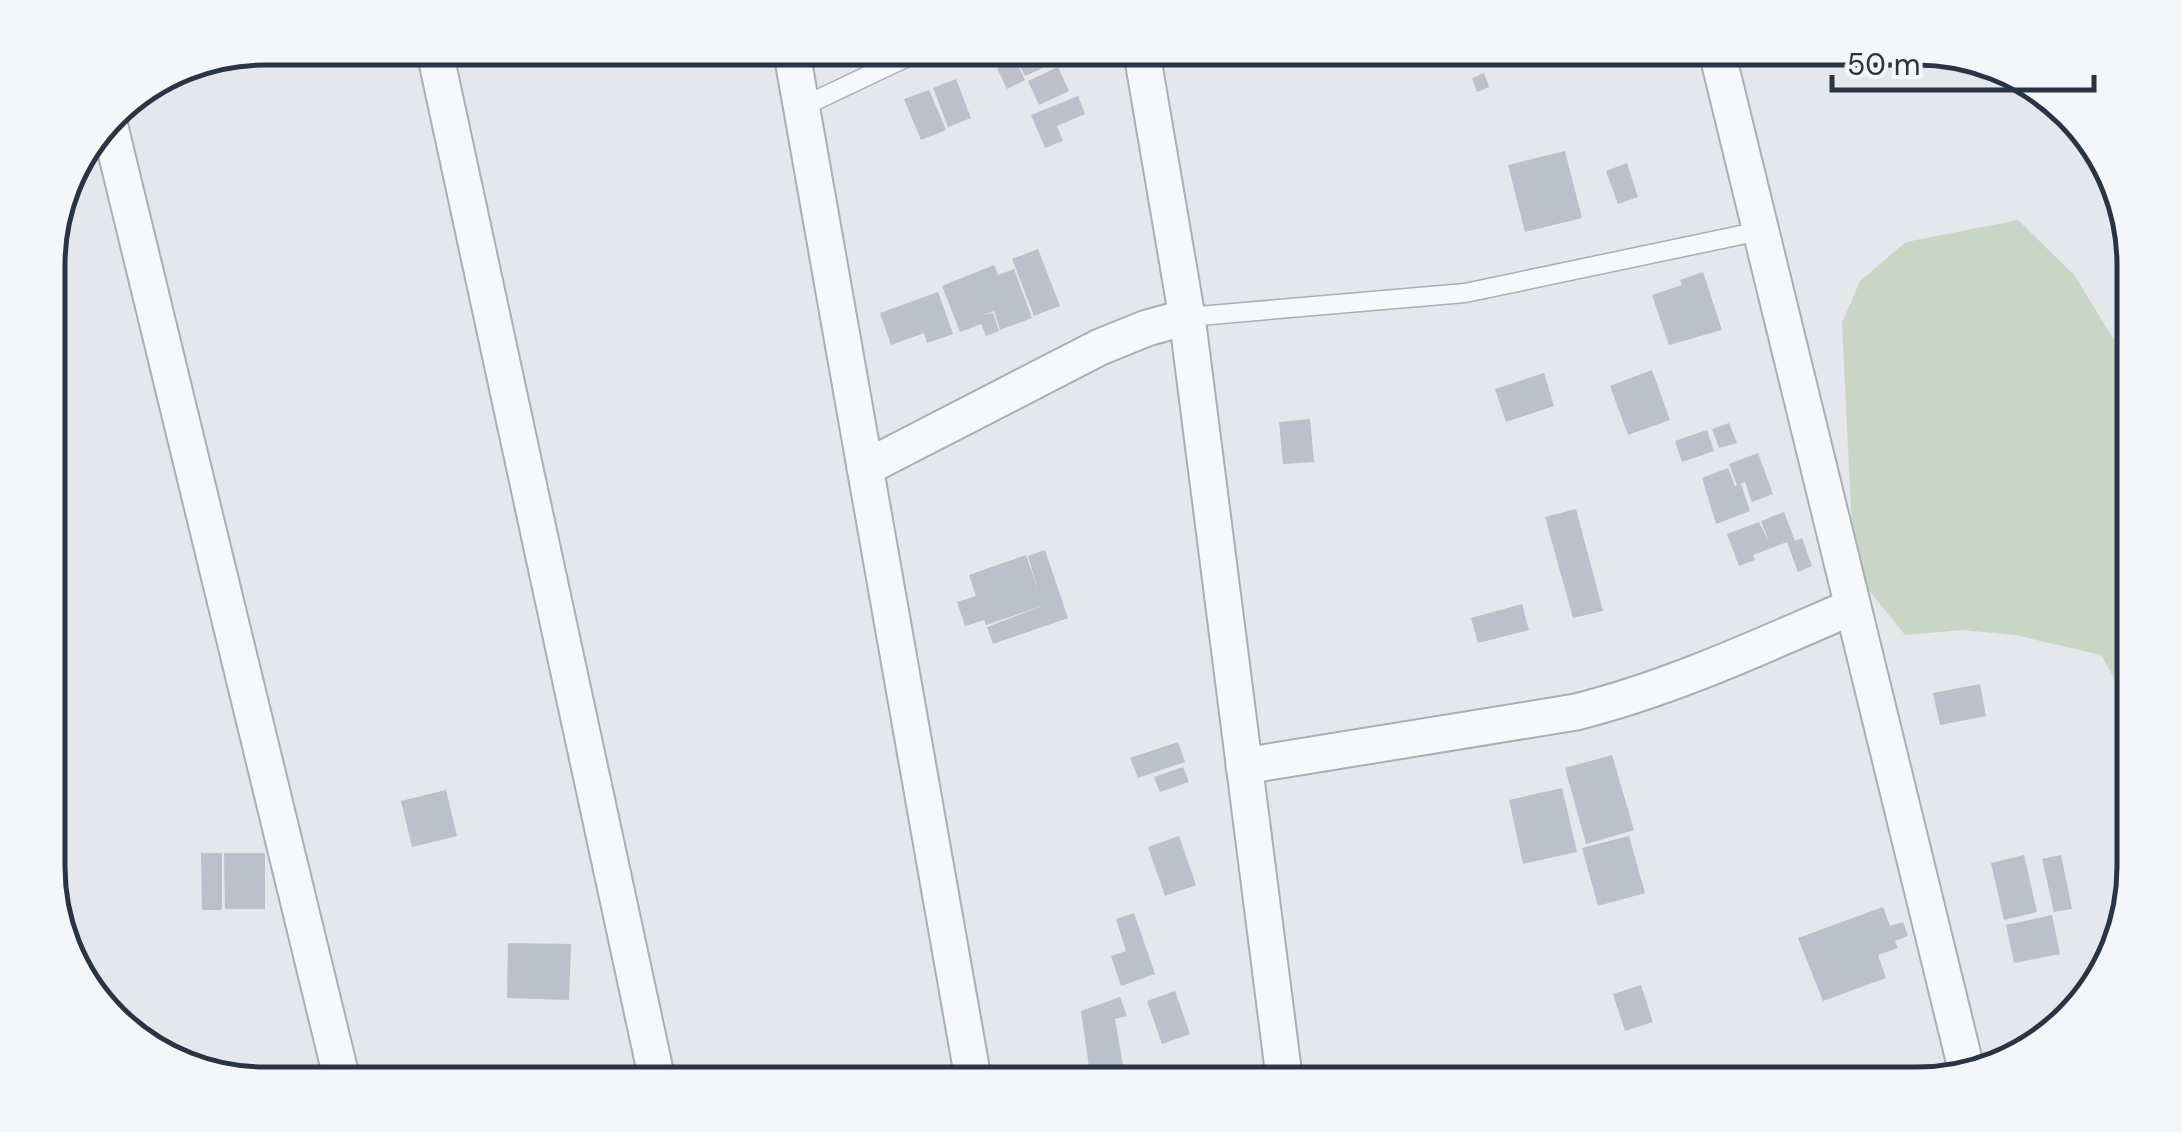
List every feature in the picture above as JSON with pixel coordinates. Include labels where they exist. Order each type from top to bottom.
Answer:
[{"type":"street","points":[[438,65],[654,1067]]},
{"type":"street","points":[[794,65],[971,1067]]},
{"type":"street","points":[[1145,65],[1186,317],[1282,1067]]},
{"type":"street","points":[[1720,65],[1964,1061]]},
{"type":"street","points":[[112,136],[339,1067]]},
{"type":"street","points":[[865,468],[1100,347],[1186,317]]},
{"type":"street","points":[[1244,766],[1576,712],[1616,702],[1664,688],[1852,607]]},
{"type":"lane","points":[[802,108],[891,65]]},
{"type":"lane","points":[[1186,317],[1465,293],[1760,230]]},
{"type":"green space","points":[[2018,220],[2074,275],[2117,344],[2117,683],[2101,655],[2015,635],[1963,630],[1905,635],[1854,572],[1842,323],[1860,281],[1906,242]]},
{"type":"building","points":[[1018,65],[1025,80],[1007,89],[997,68]]},
{"type":"building","points":[[1020,65],[1050,65],[1025,76]]},
{"type":"building","points":[[1058,67],[1069,91],[1039,105],[1028,81]]},
{"type":"building","points":[[1484,73],[1489,87],[1477,92],[1472,78]]},
{"type":"building","points":[[956,79],[971,118],[948,127],[933,88]]},
{"type":"building","points":[[929,90],[946,130],[921,140],[904,99]]},
{"type":"building","points":[[1078,96],[1085,114],[1057,126],[1063,141],[1045,148],[1031,115]]},
{"type":"building","points":[[1565,151],[1582,218],[1525,232],[1508,165]]},
{"type":"building","points":[[1627,163],[1638,197],[1618,204],[1606,171]]},
{"type":"building","points":[[1038,249],[1060,306],[1034,316],[1012,259]]},
{"type":"building","points":[[994,265],[998,275],[1014,269],[1032,318],[1000,330],[994,311],[983,315],[993,313],[999,331],[986,336],[981,324],[960,332],[942,286]]},
{"type":"building","points":[[1703,272],[1722,330],[1669,345],[1652,295],[1682,285],[1680,280]]},
{"type":"building","points":[[938,292],[953,334],[927,343],[924,333],[891,345],[880,313]]},
{"type":"building","points":[[1652,370],[1670,420],[1628,435],[1610,386]]},
{"type":"building","points":[[1544,373],[1554,406],[1506,422],[1495,389]]},
{"type":"building","points":[[1310,419],[1314,462],[1283,464],[1279,422]]},
{"type":"building","points":[[1729,423],[1737,443],[1719,448],[1712,429]]},
{"type":"building","points":[[1707,430],[1714,451],[1682,462],[1675,441]]},
{"type":"building","points":[[1758,453],[1773,494],[1752,502],[1745,482],[1737,485],[1729,464]]},
{"type":"building","points":[[1728,468],[1735,486],[1741,484],[1750,511],[1716,524],[1702,478]]},
{"type":"building","points":[[1576,509],[1603,611],[1573,618],[1545,517]]},
{"type":"building","points":[[1784,512],[1795,541],[1802,538],[1812,566],[1798,572],[1787,542],[1753,555],[1755,560],[1739,566],[1727,534],[1759,522],[1769,542],[1761,521]]},
{"type":"building","points":[[1045,550],[1068,618],[993,644],[987,627],[1045,605],[986,625],[984,620],[965,626],[957,602],[976,596],[969,575],[1026,555],[1038,590],[1028,556]]},
{"type":"building","points":[[1522,604],[1529,630],[1478,643],[1471,618]]},
{"type":"building","points":[[1980,684],[1986,716],[1940,725],[1933,693]]},
{"type":"building","points":[[1178,742],[1185,762],[1138,778],[1130,758]]},
{"type":"building","points":[[1612,755],[1634,830],[1586,844],[1565,768]]},
{"type":"building","points":[[1183,767],[1189,782],[1160,792],[1154,777]]},
{"type":"building","points":[[1562,788],[1577,852],[1523,864],[1509,800]]},
{"type":"building","points":[[446,790],[457,836],[412,847],[401,801]]},
{"type":"building","points":[[1179,836],[1196,885],[1165,896],[1148,847]]},
{"type":"building","points":[[1629,836],[1645,893],[1598,906],[1582,848]]},
{"type":"building","points":[[201,853],[222,853],[222,910],[202,910]]},
{"type":"building","points":[[224,853],[265,853],[265,909],[225,909]]},
{"type":"building","points":[[2024,855],[2037,912],[2004,920],[1991,863]]},
{"type":"building","points":[[2061,855],[2072,909],[2054,912],[2042,859]]},
{"type":"building","points":[[1883,907],[1890,926],[1903,922],[1908,936],[1895,941],[1898,948],[1878,955],[1886,978],[1823,1001],[1798,938]]},
{"type":"building","points":[[1134,913],[1155,974],[1121,986],[1111,956],[1126,951],[1116,919]]},
{"type":"building","points":[[2052,915],[2060,954],[2014,963],[2006,925]]},
{"type":"building","points":[[508,943],[571,944],[569,1000],[507,998]]},
{"type":"building","points":[[1641,985],[1653,1022],[1625,1031],[1613,994]]},
{"type":"building","points":[[1175,991],[1190,1034],[1162,1044],[1147,1001]]},
{"type":"building","points":[[1120,997],[1127,1016],[1115,1019],[1123,1067],[1089,1067],[1081,1011]]}]
